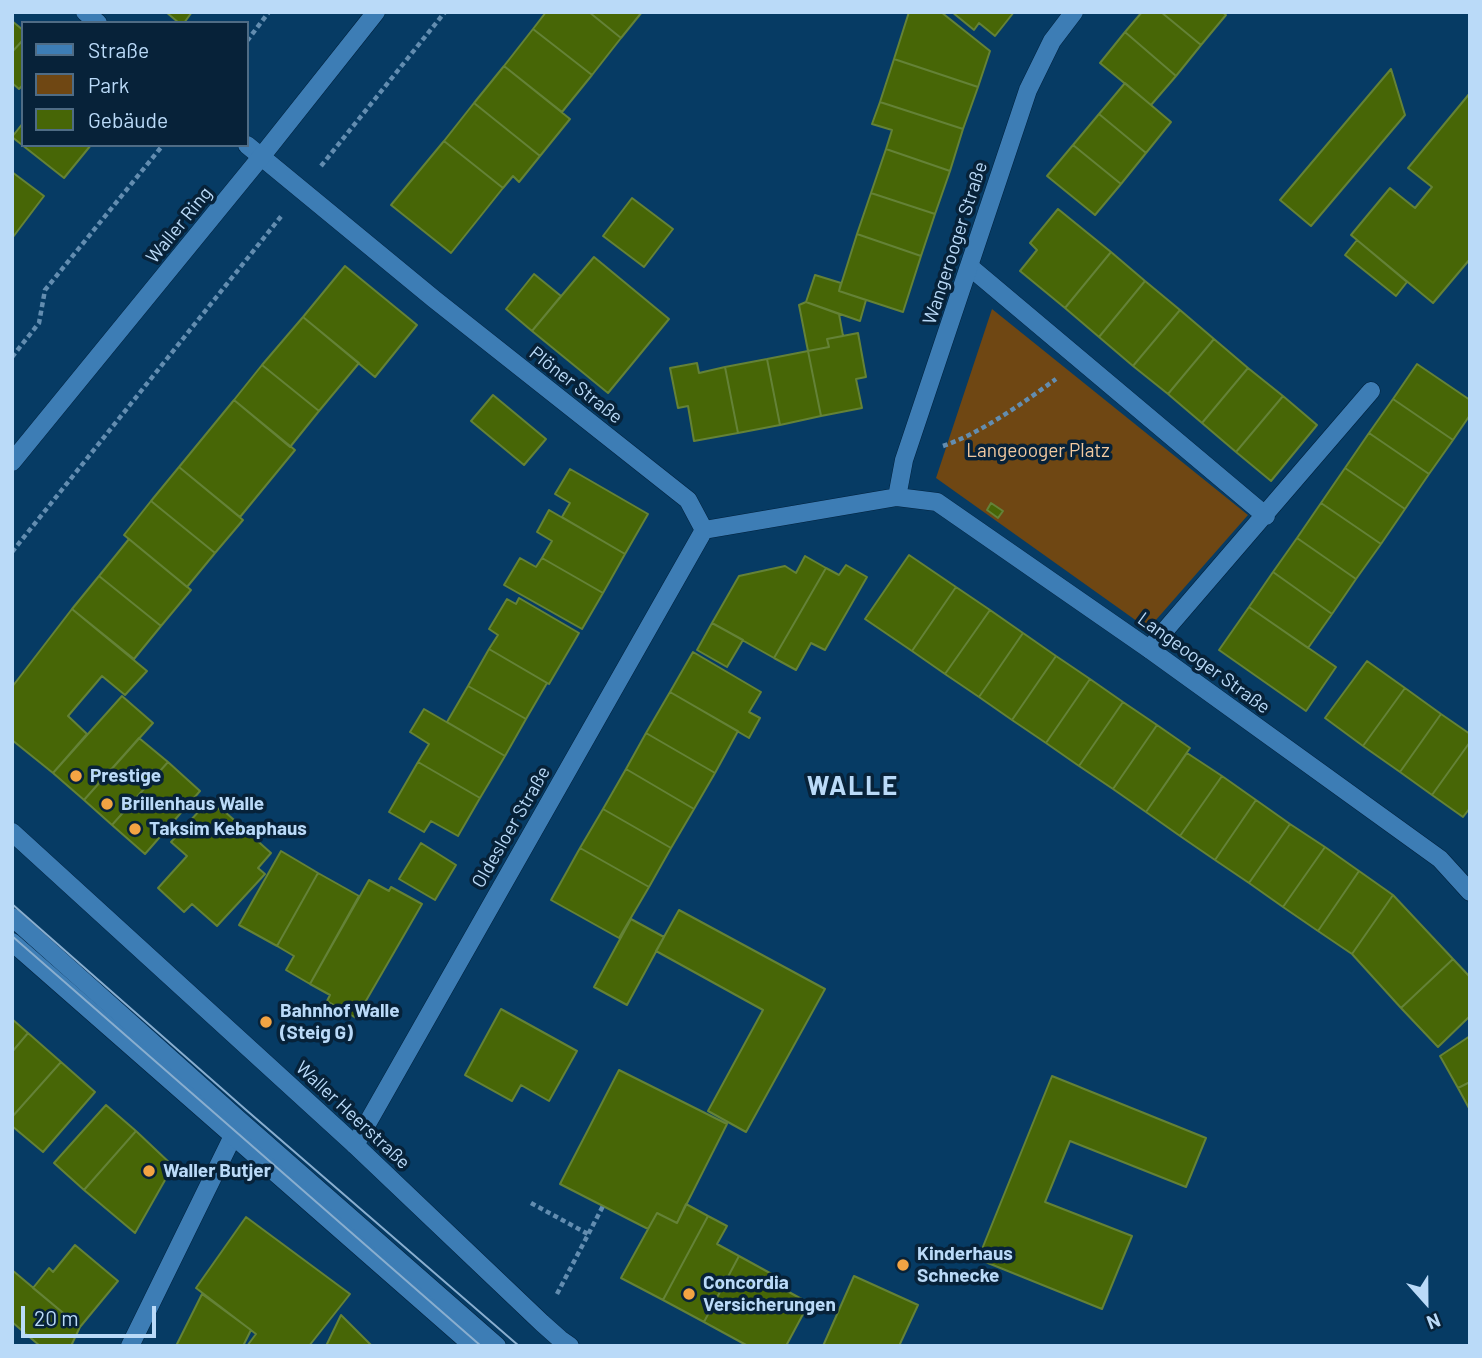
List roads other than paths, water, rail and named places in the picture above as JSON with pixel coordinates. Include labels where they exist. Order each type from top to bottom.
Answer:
[{"type":"street","name":"Waller Ring","points":[[12,462],[376,12]]},
{"type":"street","name":"Wangerooger Straße","points":[[897,497],[904,460],[1028,90],[1052,41],[1074,12]]},
{"type":"street","name":"Plöner Straße","points":[[248,146],[434,299],[688,500],[704,530]]},
{"type":"street","points":[[970,267],[1266,516]]},
{"type":"street","points":[[1149,649],[1371,391]]},
{"type":"street","points":[[704,530],[897,497]]},
{"type":"street","name":"Langeooger Straße","points":[[897,497],[937,502],[1149,649],[1440,859],[1470,892]]},
{"type":"street","name":"Oldesloer Straße","points":[[355,1145],[704,530]]},
{"type":"street","name":"Waller Heerstraße","points":[[12,832],[355,1145],[542,1323],[570,1346]]},
{"type":"street","points":[[12,917],[497,1346]]},
{"type":"street","points":[[12,942],[473,1346]]},
{"type":"street","points":[[130,1346],[233,1136]]},
{"type":"tram line","points":[[12,904],[519,1346]]},
{"type":"tram line","points":[[12,936],[481,1346]]},
{"type":"place","name":"Prestige","points":[[76,776]]},
{"type":"place","name":"Brillenhaus Walle","points":[[107,804]]},
{"type":"place","name":"Taksim Kebaphaus","points":[[135,829]]},
{"type":"place","name":"Bahnhof Walle (Steig G)","points":[[266,1022]]},
{"type":"place","name":"Waller Butjer","points":[[149,1171]]},
{"type":"place","name":"Kinderhaus Schnecke","points":[[903,1265]]},
{"type":"place","name":"Concordia Versicherungen","points":[[689,1294]]},
{"type":"district","name":"WALLE","points":[[853,786]]},
{"type":"park label","name":"Langeooger Platz","points":[[1038,451]]}]
